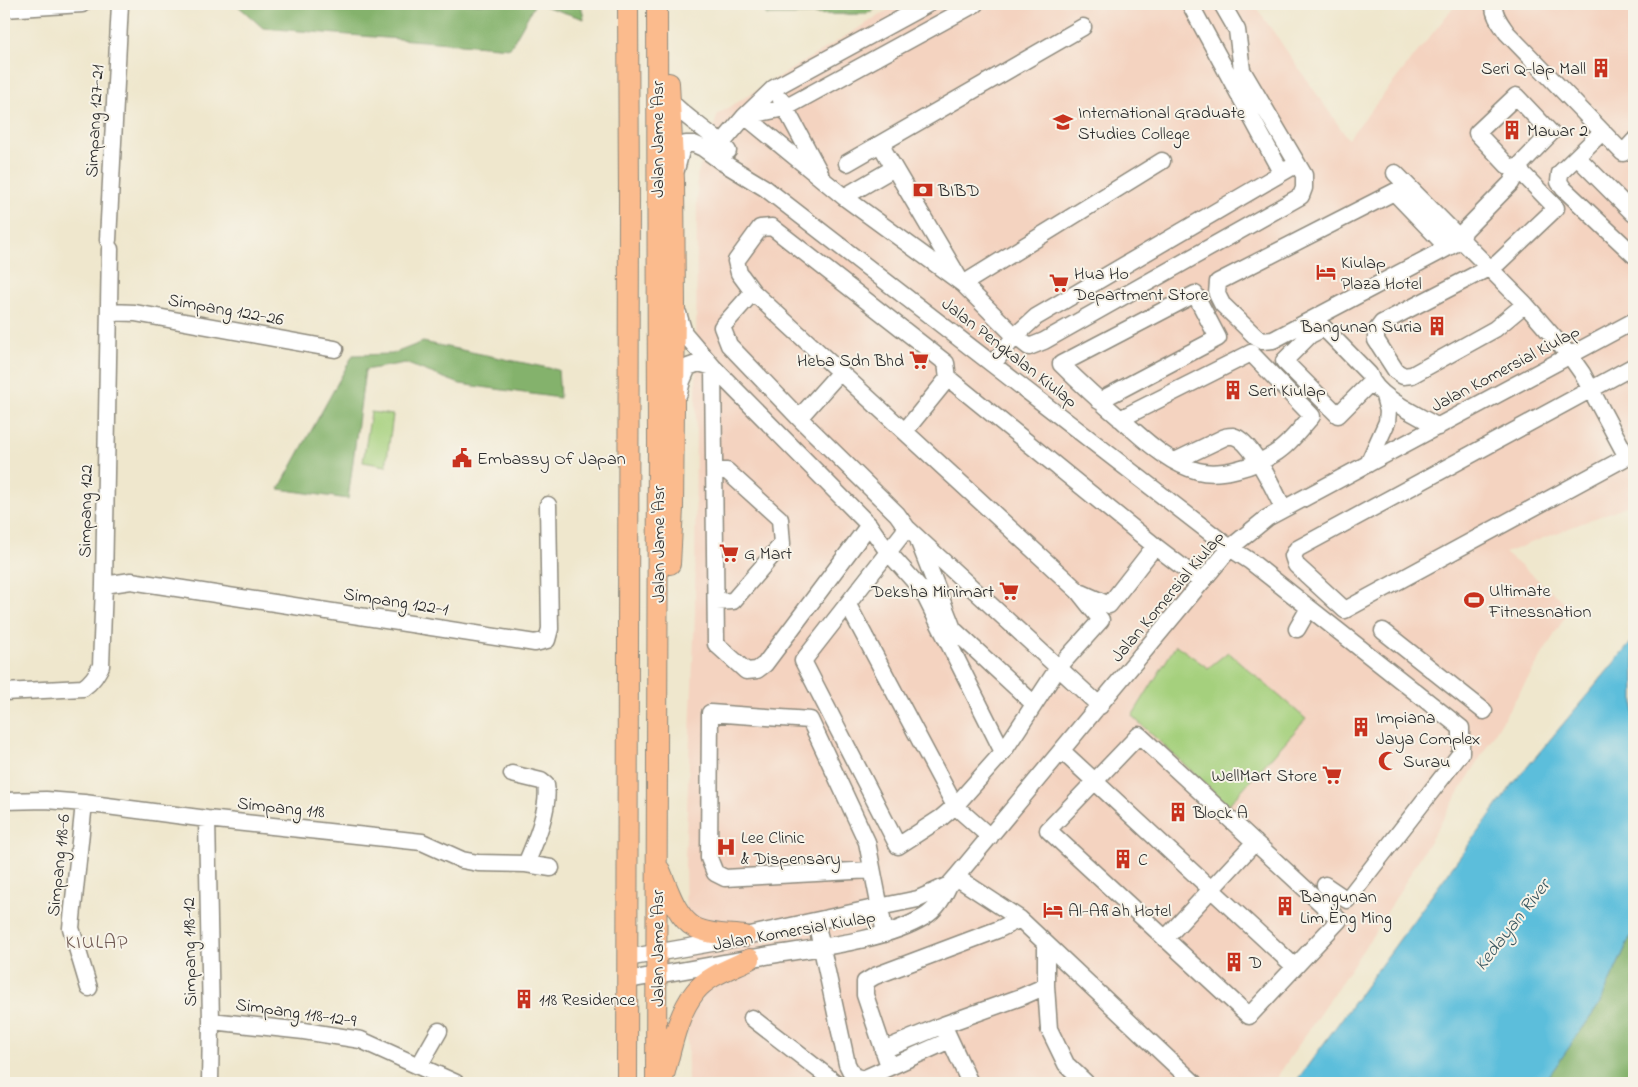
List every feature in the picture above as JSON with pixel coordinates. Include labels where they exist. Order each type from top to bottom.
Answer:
[{"type":"main road","name":"Jalan Jame 'Asr","points":[[627,1083],[628,4]]},
{"type":"main road","name":"Jalan Jame 'Asr","points":[[656,1083],[658,699],[657,5]]},
{"type":"main road","points":[[628,143],[640,98],[641,32],[644,20],[657,5],[669,38],[674,180],[675,304],[671,553],[658,699]]},
{"type":"main road","points":[[657,864],[681,914],[693,927],[708,932],[745,936]]},
{"type":"main road","points":[[662,1083],[675,1035],[684,1011],[695,992],[712,978],[750,958]]},
{"type":"street","points":[[4,9],[82,4]]},
{"type":"street","name":"Simpang 127-21","points":[[109,245],[120,4]]},
{"type":"street","points":[[722,162],[722,143],[745,116],[774,88],[928,4]]},
{"type":"street","points":[[745,116],[785,108],[975,4]]},
{"type":"street","points":[[1190,4],[1281,172]]},
{"type":"street","points":[[745,116],[844,197],[963,284],[1015,336],[1029,347],[1044,341],[1300,196],[1304,188],[1304,175],[1242,70],[1237,30],[1222,4]]},
{"type":"street","points":[[1494,4],[1493,7],[1497,19],[1507,33],[1623,153],[1634,141]]},
{"type":"street","points":[[847,163],[1083,26]]},
{"type":"street","points":[[774,88],[824,179]]},
{"type":"street","points":[[1462,240],[1464,230],[1511,183],[1517,171],[1521,164],[1551,133],[1516,96],[1476,133],[1507,165],[1517,171],[1524,175],[1556,208],[1498,263],[1382,323],[1376,331],[1376,340],[1396,371],[1404,376],[1412,376],[1495,329],[1524,304]]},
{"type":"street","points":[[670,101],[682,114],[722,143],[765,188]]},
{"type":"street","points":[[1602,132],[1560,173],[1559,182],[1564,189],[1634,255]]},
{"type":"street","points":[[674,180],[678,159],[686,144],[694,144],[765,188]]},
{"type":"street","points":[[880,144],[963,284]]},
{"type":"street","points":[[1577,157],[1634,214]]},
{"type":"street","points":[[963,284],[1162,161]]},
{"type":"street","points":[[993,364],[1015,336],[1036,317],[1297,164]]},
{"type":"street","points":[[844,197],[894,168]]},
{"type":"street","points":[[1395,172],[1401,189],[1446,248]]},
{"type":"street","name":"Jalan Pengkalan Kiulap","points":[[765,188],[1230,548],[1250,560],[1461,728],[1461,754],[1347,900],[1325,885]]},
{"type":"street","points":[[1401,189],[1218,282],[1217,294],[1222,304],[1256,337],[1262,341],[1273,340],[1462,240]]},
{"type":"street","points":[[1331,624],[1345,610],[1631,455],[1570,356],[1524,304],[1462,240],[1401,189]]},
{"type":"street","points":[[912,532],[888,552],[803,661],[898,846],[941,818],[955,806],[1003,752],[1058,668],[1100,620],[1078,591],[753,292],[739,273],[736,261],[760,228],[772,227],[946,363],[948,378],[1202,582]]},
{"type":"street","name":"Simpang 122","points":[[4,692],[83,688],[91,682],[101,666],[109,245]]},
{"type":"street","points":[[753,292],[722,327],[729,345],[799,418],[897,514],[912,532],[1100,706]]},
{"type":"street","points":[[1099,401],[1218,338],[1195,294],[1061,364],[1099,401],[1157,451],[1197,471],[1209,473],[1224,472],[1260,462],[1277,453],[1312,416],[1251,353],[1120,419]]},
{"type":"street","points":[[675,304],[684,333],[713,367],[869,525],[888,552],[922,590],[1003,752]]},
{"type":"street","name":"Simpang 122-26","points":[[109,312],[134,313],[335,349]]},
{"type":"street","name":"Jalan Komersial Kiulap","points":[[627,980],[821,947],[885,934],[926,916],[941,903],[952,881],[990,838],[1230,548],[1282,508],[1634,321]]},
{"type":"street","points":[[1371,382],[1338,415],[1284,361],[1310,335],[1324,328],[1369,374],[1371,382],[1384,396],[1438,426]]},
{"type":"street","points":[[674,414],[682,380],[688,367],[699,363],[713,367]]},
{"type":"street","points":[[1345,610],[1296,565],[1293,556],[1297,549],[1634,366]]},
{"type":"street","points":[[713,367],[716,644],[746,671],[757,670],[764,664],[869,525]]},
{"type":"street","points":[[799,418],[840,372]]},
{"type":"street","points":[[905,431],[948,378]]},
{"type":"street","points":[[1368,464],[1387,422],[1388,411],[1384,396]]},
{"type":"street","points":[[1175,461],[1225,436],[1233,436],[1239,439],[1260,462],[1282,508]]},
{"type":"street","points":[[714,471],[727,471],[780,520],[782,544],[733,601],[716,602]]},
{"type":"street","name":"Simpang 122-1","points":[[104,585],[131,581],[535,643],[546,640],[550,629],[548,505]]},
{"type":"street","points":[[912,532],[953,628],[1034,704]]},
{"type":"street","points":[[1078,591],[1109,605],[1155,546]]},
{"type":"street","points":[[848,605],[955,806],[990,838]]},
{"type":"street","points":[[1297,629],[1309,608]]},
{"type":"street","points":[[1383,630],[1484,711]]},
{"type":"street","points":[[828,707],[810,720],[710,713],[709,858],[715,873],[725,878],[872,870]]},
{"type":"street","points":[[810,720],[868,842],[885,934]]},
{"type":"street","points":[[1139,735],[1255,842],[1339,920],[1249,1016],[1048,830],[1139,735]]},
{"type":"street","points":[[1062,751],[1295,967]]},
{"type":"street","points":[[512,774],[541,781],[546,785],[547,793],[538,835],[526,864]]},
{"type":"street","name":"Simpang 118","points":[[4,801],[46,800],[84,803],[208,819],[422,842],[462,860],[526,864],[551,868]]},
{"type":"street","name":"Simpang 118-6","points":[[84,803],[71,928],[89,988]]},
{"type":"street","name":"Simpang 118-12","points":[[208,819],[210,1083]]},
{"type":"street","points":[[1165,938],[1255,842]]},
{"type":"street","points":[[952,881],[1020,919],[1194,1083]]},
{"type":"street","name":"Jalan Komersial Kiulap","points":[[627,958],[902,904],[918,899],[952,881]]},
{"type":"street","points":[[889,1066],[865,995],[865,982],[875,976],[1020,919]]},
{"type":"street","points":[[816,921],[849,1080],[863,1079],[947,1033],[1046,986]]},
{"type":"street","points":[[1046,945],[1049,1029],[1066,1064],[1086,1083]]},
{"type":"street","points":[[752,1018],[836,1083]]},
{"type":"street","name":"Simpang 118-12-9","points":[[211,1021],[304,1031],[361,1040],[456,1083]]},
{"type":"street","points":[[419,1066],[439,1031]]},
{"type":"street","points":[[883,1050],[947,1033]]},
{"type":"street","points":[[947,1033],[970,1083]]},
{"type":"shaded area","points":[[898,4],[1254,4],[1348,139],[1456,4],[1634,4],[1634,503],[1505,553],[1571,607],[1375,932],[1273,1083],[688,1083],[685,860],[695,612],[697,176],[718,114]]},
{"type":"green space","points":[[236,4],[535,4],[510,48],[263,28]]},
{"type":"green space","points":[[538,4],[581,4],[584,19]]},
{"type":"green space","points":[[757,4],[884,4],[866,14],[767,15]]},
{"type":"green space","points":[[423,342],[558,370],[560,398],[460,384],[405,363],[365,370],[348,499],[279,489],[353,355],[392,354]]},
{"type":"green space","points":[[371,412],[393,415],[386,466],[363,462]]},
{"type":"green space","points":[[1176,645],[1208,668],[1228,652],[1306,719],[1228,805],[1132,716]]},
{"type":"green space","points":[[1634,929],[1634,1083],[1544,1083],[1599,1005]]},
{"type":"water","name":"Kedayan River","points":[[1634,639],[1634,929],[1599,1005],[1544,1083],[1295,1083],[1513,784]]},
{"type":"place","name":"Seri Q-lap Mall","points":[[1601,68]]},
{"type":"place","name":"International Graduate Studies College","points":[[1063,122]]},
{"type":"place","name":"Mawar 2","points":[[1512,130]]},
{"type":"place","name":"BIBD","points":[[923,190]]},
{"type":"place","name":"Kiulap Plaza Hotel","points":[[1326,272]]},
{"type":"place","name":"Hua Ho Department Store","points":[[1059,283]]},
{"type":"place","name":"Bangunan Suria","points":[[1437,326]]},
{"type":"place","name":"Heba Sdn Bhd","points":[[919,360]]},
{"type":"place","name":"Seri Kiulap","points":[[1233,390]]},
{"type":"place","name":"Embassy Of Japan","points":[[462,458]]},
{"type":"place","name":"G Mart","points":[[729,553]]},
{"type":"place","name":"Deksha Minimart","points":[[1009,591]]},
{"type":"place","name":"Ultimate Fitnessnation","points":[[1474,600]]},
{"type":"place","name":"Impiana Jaya Complex","points":[[1361,727]]},
{"type":"place","name":"Surau","points":[[1388,761]]},
{"type":"place","name":"WellMart Store","points":[[1332,775]]},
{"type":"place","name":"Block A","points":[[1178,812]]},
{"type":"place","name":"Lee Clinic & Dispensary","points":[[726,847]]},
{"type":"place","name":"C","points":[[1123,859]]},
{"type":"place","name":"Bangunan Lim Eng Ming","points":[[1285,906]]},
{"type":"place","name":"Al-Afiah Hotel","points":[[1053,910]]},
{"type":"place","name":"D","points":[[1234,962]]},
{"type":"place","name":"118 Residence","points":[[524,999]]},
{"type":"district","name":"KIULAP","points":[[97,941]]}]
